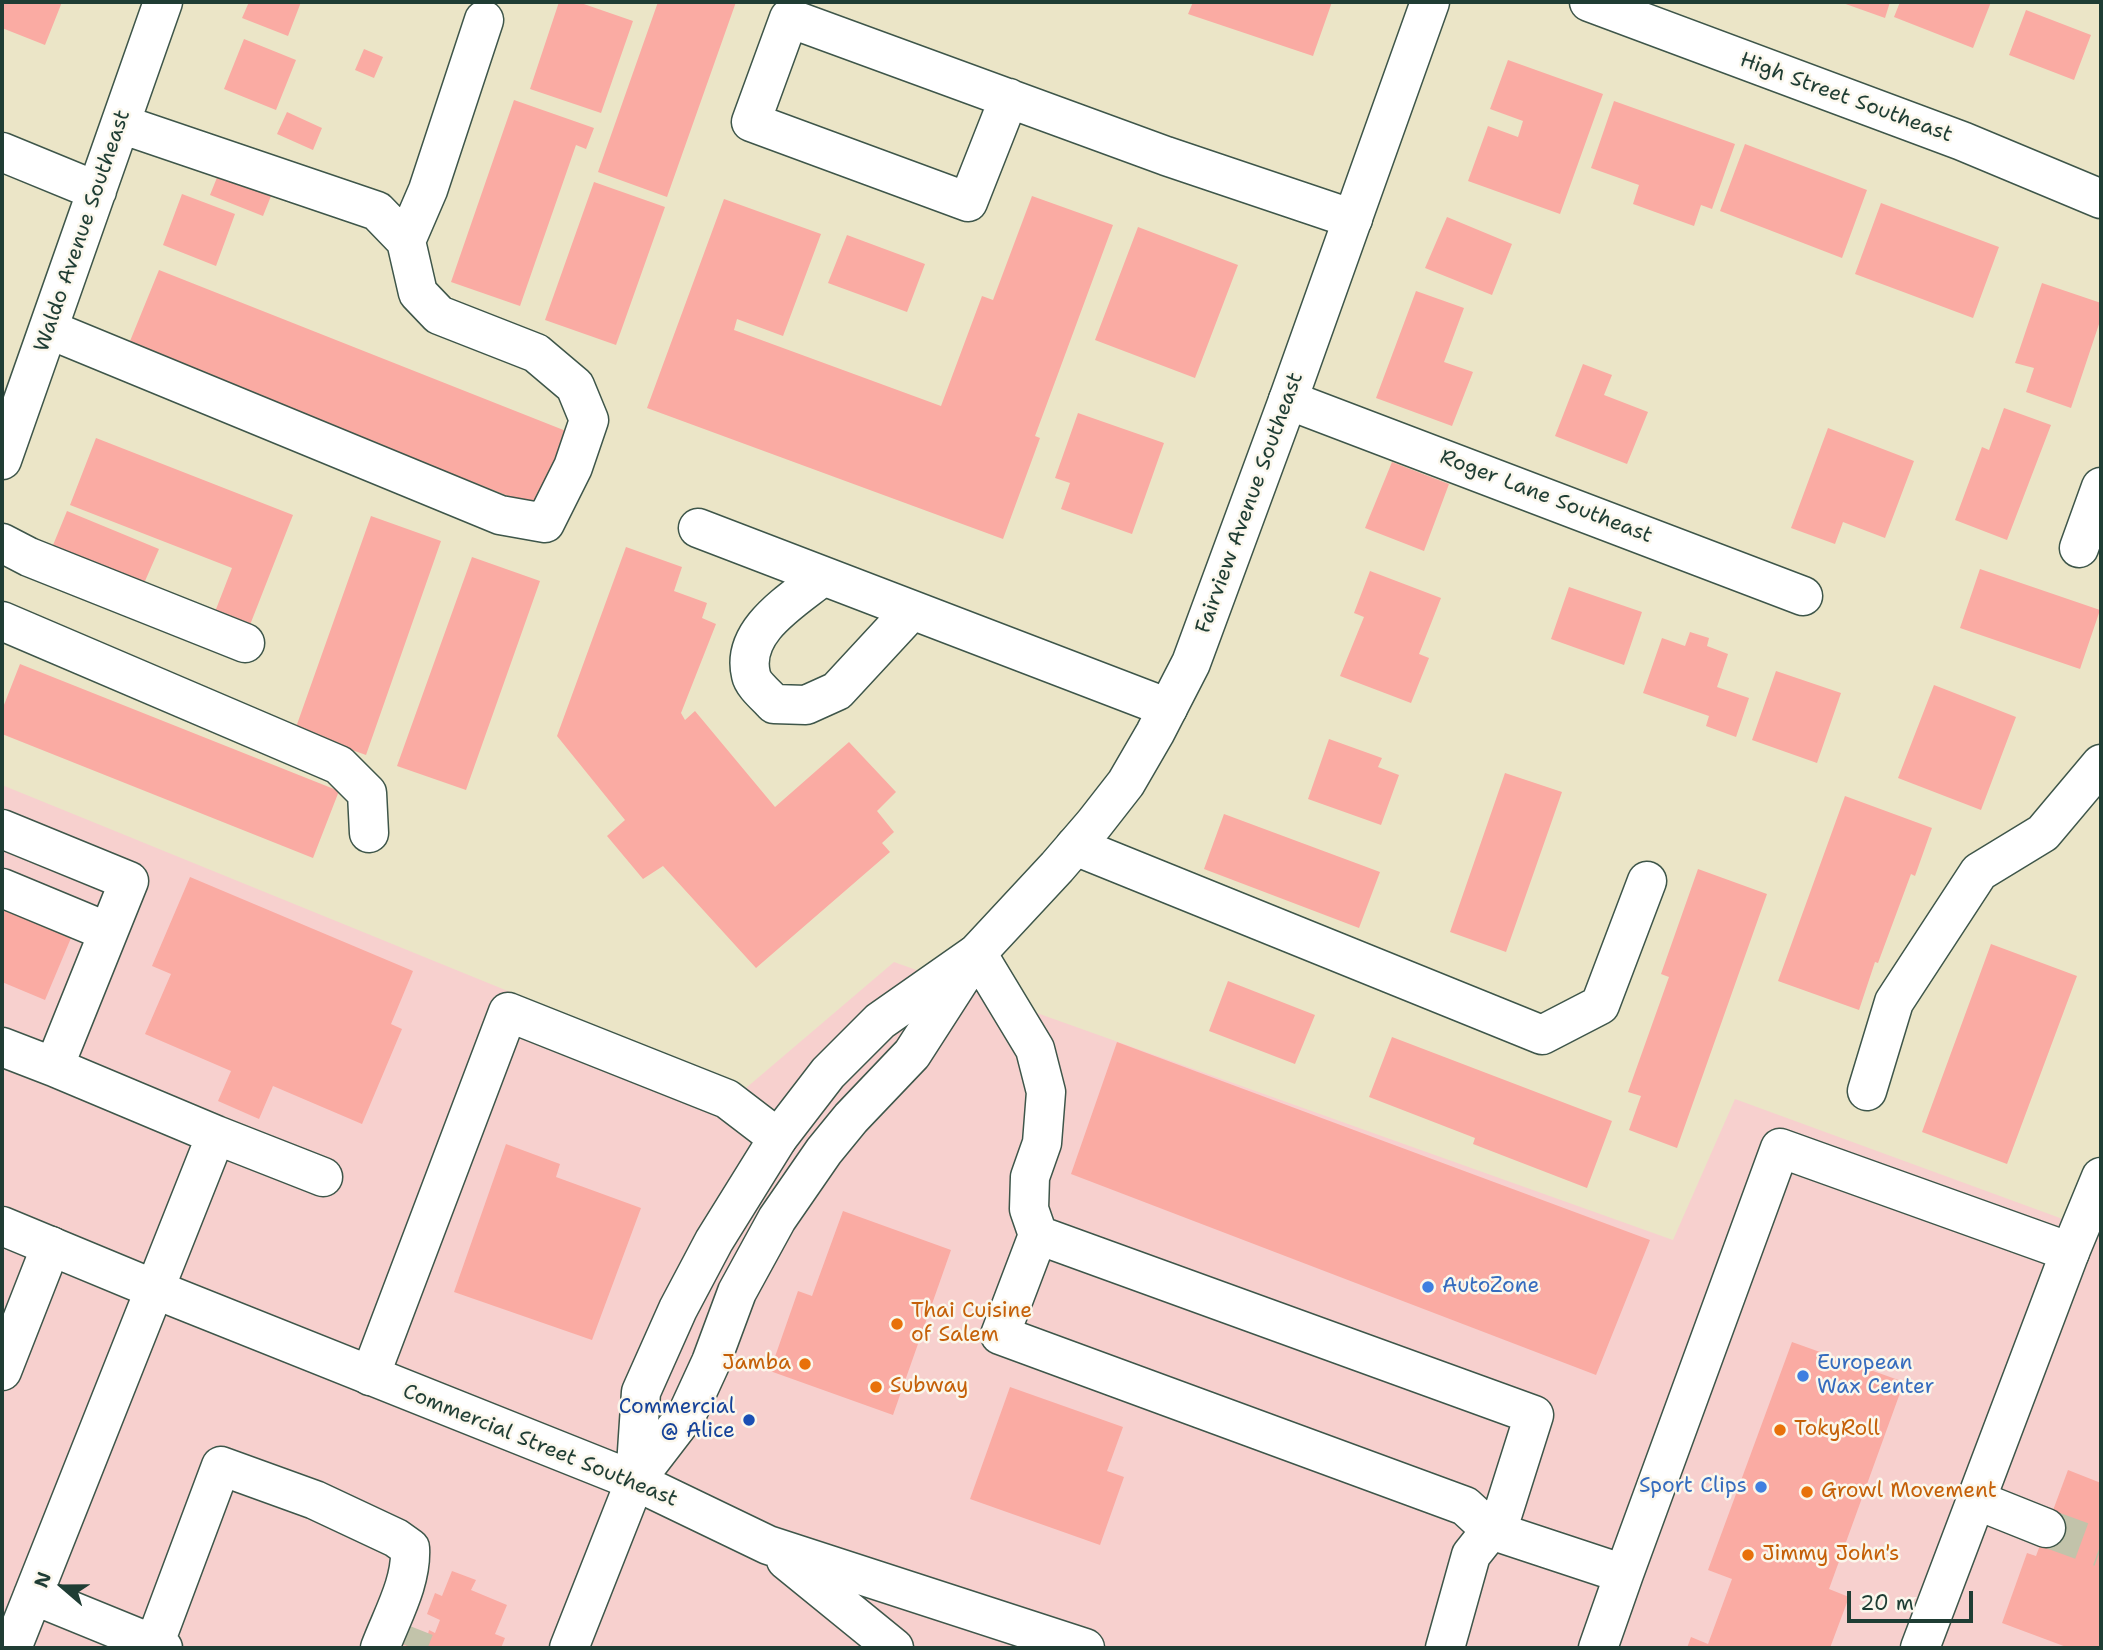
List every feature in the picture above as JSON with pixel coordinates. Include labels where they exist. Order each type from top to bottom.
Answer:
[{"type":"main road","name":"Waldo Avenue Southeast","points":[[2,460],[163,2]]},
{"type":"main road","name":"Fairview Avenue Southeast","points":[[635,1481],[688,1412],[711,1362],[737,1292],[777,1219],[824,1151],[851,1118],[912,1054],[977,953],[1075,846],[1126,783],[1168,708],[1191,663],[1289,400],[1430,2]]},
{"type":"main road","name":"High Street Southeast","points":[[1589,2],[1962,141],[2101,199]]},
{"type":"main road","points":[[1009,98],[968,202],[751,122],[789,18],[1009,98],[1166,156],[1353,219]]},
{"type":"main road","points":[[406,241],[428,190],[484,20]]},
{"type":"main road","points":[[48,330],[500,515],[545,523],[573,467],[589,420],[575,386],[536,354],[439,314],[418,293],[406,241],[377,211],[121,124]]},
{"type":"main road","points":[[2,152],[97,191]]},
{"type":"main road","name":"Roger Lane Southeast","points":[[1289,400],[1803,596]]},
{"type":"main road","points":[[2079,548],[2101,487]]},
{"type":"main road","points":[[698,528],[1168,708]]},
{"type":"main road","points":[[2,543],[29,557],[245,643]]},
{"type":"main road","points":[[823,576],[765,624],[750,653],[751,678],[774,704],[807,705],[838,691],[912,610]]},
{"type":"main road","points":[[2,621],[339,765],[367,793],[369,833]]},
{"type":"main road","points":[[1867,1091],[1894,1002],[1979,872],[2043,833],[2101,764]]},
{"type":"main road","points":[[2,829],[129,881],[54,1067]]},
{"type":"main road","points":[[1075,846],[1542,1035],[1600,1005],[1647,881]]},
{"type":"main road","points":[[2,888],[108,932]]},
{"type":"main road","points":[[977,953],[1035,1049],[1046,1092],[1042,1143],[1030,1177],[1029,1209],[1038,1235],[1000,1335],[1465,1506],[1491,1530],[1624,1574]]},
{"type":"main road","name":"Fairview Avenue Southeast","points":[[635,1481],[641,1392],[678,1309],[714,1241],[778,1138],[828,1073],[880,1021],[977,953]]},
{"type":"main road","points":[[370,1376],[508,1012],[727,1099],[778,1138]]},
{"type":"main road","points":[[2,1047],[323,1177]]},
{"type":"main road","points":[[216,1135],[18,1618],[159,1646],[221,1466],[315,1500],[396,1538],[410,1548],[411,1563],[402,1643]]},
{"type":"main road","points":[[1598,1648],[1780,1148],[2070,1252]]},
{"type":"main road","points":[[1925,1647],[1976,1500],[2101,1177]]},
{"type":"main road","name":"Commercial Street Southeast","points":[[2,1226],[635,1481],[768,1545],[1085,1648]]},
{"type":"main road","points":[[1038,1235],[1534,1415],[1502,1516],[1471,1555],[1445,1648]]},
{"type":"main road","points":[[2,1371],[51,1246]]},
{"type":"main road","points":[[569,1648],[635,1481]]},
{"type":"main road","points":[[1976,1500],[2046,1528]]},
{"type":"main road","points":[[768,1545],[894,1648]]},
{"type":"shaded area","points":[[2,785],[746,1088],[894,962],[1673,1240],[1735,1099],[2101,1233],[2101,1648],[2,1648]]},
{"type":"building","points":[[2,2],[62,2],[45,45],[2,28]]},
{"type":"building","points":[[249,2],[301,2],[288,36],[242,18]]},
{"type":"building","points":[[559,2],[578,2],[633,21],[601,113],[530,89]]},
{"type":"building","points":[[658,2],[736,2],[667,197],[598,172]]},
{"type":"building","points":[[1193,2],[1332,2],[1313,56],[1188,14]]},
{"type":"building","points":[[1840,2],[1890,2],[1885,18]]},
{"type":"building","points":[[1900,2],[1991,2],[1973,48],[1894,17]]},
{"type":"building","points":[[2026,10],[2091,35],[2074,80],[2009,55]]},
{"type":"building","points":[[244,39],[296,60],[276,110],[224,89]]},
{"type":"building","points":[[364,49],[383,57],[374,78],[355,70]]},
{"type":"building","points":[[1508,60],[1603,94],[1560,214],[1468,181],[1488,126],[1518,137],[1523,121],[1490,109]]},
{"type":"building","points":[[514,100],[594,128],[586,149],[576,145],[520,306],[451,282]]},
{"type":"building","points":[[1614,101],[1735,144],[1712,209],[1701,205],[1694,226],[1633,204],[1639,185],[1591,168]]},
{"type":"building","points":[[287,112],[322,128],[313,150],[277,134]]},
{"type":"building","points":[[1745,144],[1867,190],[1842,258],[1720,211]]},
{"type":"building","points":[[220,170],[273,191],[263,216],[210,195]]},
{"type":"building","points":[[594,182],[665,207],[616,345],[545,320]]},
{"type":"building","points":[[182,194],[235,214],[216,266],[163,245]]},
{"type":"building","points":[[1032,196],[1113,225],[1035,436],[1040,438],[1003,539],[647,408],[724,199],[821,234],[783,336],[737,319],[734,330],[941,406],[982,296],[993,300]]},
{"type":"building","points":[[1881,203],[1999,247],[1973,318],[1855,274]]},
{"type":"building","points":[[1447,217],[1512,244],[1492,295],[1425,268]]},
{"type":"building","points":[[1138,227],[1238,265],[1195,378],[1095,340]]},
{"type":"building","points":[[847,235],[925,264],[907,312],[828,283]]},
{"type":"building","points":[[159,270],[566,431],[536,507],[128,346]]},
{"type":"building","points":[[2042,283],[2101,303],[2101,318],[2071,408],[2026,392],[2034,368],[2015,363]]},
{"type":"building","points":[[1416,291],[1464,308],[1444,362],[1473,372],[1452,426],[1376,398]]},
{"type":"building","points":[[1583,364],[1612,375],[1604,395],[1648,412],[1627,464],[1555,436]]},
{"type":"building","points":[[2004,408],[2051,425],[2007,540],[1955,520],[1982,447],[1989,450]]},
{"type":"building","points":[[1078,413],[1164,443],[1132,534],[1061,509],[1070,483],[1055,478]]},
{"type":"building","points":[[1828,428],[1914,461],[1885,538],[1843,522],[1835,544],[1791,528]]},
{"type":"building","points":[[96,438],[293,515],[248,630],[213,617],[232,568],[70,505]]},
{"type":"building","points":[[1392,462],[1449,484],[1424,551],[1365,528]]},
{"type":"building","points":[[67,511],[159,549],[142,588],[51,550]]},
{"type":"building","points":[[371,516],[441,541],[366,755],[295,730]]},
{"type":"building","points":[[626,547],[682,567],[674,591],[707,603],[702,618],[716,624],[681,713],[685,720],[695,711],[775,807],[849,742],[896,792],[877,811],[894,832],[882,843],[890,852],[756,968],[663,866],[643,879],[607,836],[625,820],[557,736]]},
{"type":"building","points":[[472,557],[540,581],[466,790],[397,766]]},
{"type":"building","points":[[1980,569],[2100,610],[2080,669],[1960,628]]},
{"type":"building","points":[[1370,571],[1441,598],[1419,654],[1429,658],[1411,703],[1340,676],[1364,617],[1354,613]]},
{"type":"building","points":[[1569,587],[1642,612],[1624,665],[1551,639]]},
{"type":"building","points":[[1690,632],[1709,638],[1707,646],[1728,654],[1717,687],[1749,698],[1736,737],[1706,726],[1709,716],[1643,693],[1662,638],[1685,646]]},
{"type":"building","points":[[20,664],[339,791],[313,858],[2,734],[2,710]]},
{"type":"building","points":[[1776,671],[1841,693],[1817,763],[1752,740]]},
{"type":"building","points":[[1934,685],[2016,717],[1981,810],[1898,778]]},
{"type":"building","points":[[1329,739],[1382,758],[1378,767],[1399,775],[1381,825],[1308,799]]},
{"type":"building","points":[[1505,773],[1562,792],[1506,952],[1450,932]]},
{"type":"building","points":[[1845,796],[1932,828],[1915,876],[1911,874],[1878,963],[1875,962],[1859,1010],[1778,981]]},
{"type":"building","points":[[1224,814],[1380,872],[1359,928],[1204,869]]},
{"type":"building","points":[[1698,869],[1767,894],[1677,1148],[1629,1130],[1641,1096],[1628,1092],[1669,977],[1661,974]]},
{"type":"building","points":[[190,877],[413,971],[391,1024],[402,1029],[362,1124],[273,1086],[259,1119],[218,1101],[231,1071],[145,1034],[171,974],[152,966]]},
{"type":"building","points":[[2,909],[71,938],[45,1000],[2,982]]},
{"type":"building","points":[[1991,944],[2077,976],[2007,1164],[1922,1132]]},
{"type":"building","points":[[1228,981],[1315,1015],[1295,1064],[1209,1031]]},
{"type":"building","points":[[1392,1037],[1612,1121],[1587,1188],[1473,1144],[1475,1138],[1369,1097]]},
{"type":"building","points":[[1117,1042],[1650,1240],[1596,1375],[1071,1174]]},
{"type":"building","points":[[506,1144],[560,1164],[556,1177],[641,1208],[592,1340],[454,1292]]},
{"type":"building","points":[[843,1211],[951,1250],[893,1415],[770,1371],[798,1291],[812,1296]]},
{"type":"building","points":[[1792,1342],[1904,1382],[1829,1589],[1849,1597],[1830,1648],[1687,1648],[1691,1637],[1708,1644],[1732,1579],[1708,1570]]},
{"type":"building","points":[[1010,1387],[1123,1427],[1107,1471],[1124,1477],[1100,1545],[970,1499]]},
{"type":"building","points":[[2068,1470],[2101,1483],[2101,1648],[2069,1648],[2002,1623],[2027,1553],[2036,1556]]},
{"type":"building","points":[[452,1571],[476,1580],[471,1590],[507,1605],[495,1634],[505,1638],[501,1648],[413,1648],[395,1642],[403,1624],[428,1634],[429,1630],[435,1633],[440,1620],[427,1614],[435,1593],[442,1596]]},
{"type":"tunnel","points":[[2046,1528],[2101,1548]]},
{"type":"tunnel","points":[[408,1646],[415,1628]]},
{"type":"place","name":"AutoZone","points":[[1428,1287]]},
{"type":"place","name":"Thai Cuisine of Salem","points":[[897,1324]]},
{"type":"place","name":"Jamba","points":[[805,1364]]},
{"type":"place","name":"European Wax Center","points":[[1803,1376]]},
{"type":"place","name":"Subway","points":[[876,1387]]},
{"type":"place","name":"Commercial @ Alice","points":[[749,1420]]},
{"type":"place","name":"TokyRoll","points":[[1780,1430]]},
{"type":"place","name":"Sport Clips","points":[[1761,1487]]},
{"type":"place","name":"Growl Movement","points":[[1807,1492]]},
{"type":"place","name":"Jimmy John's","points":[[1748,1555]]}]
